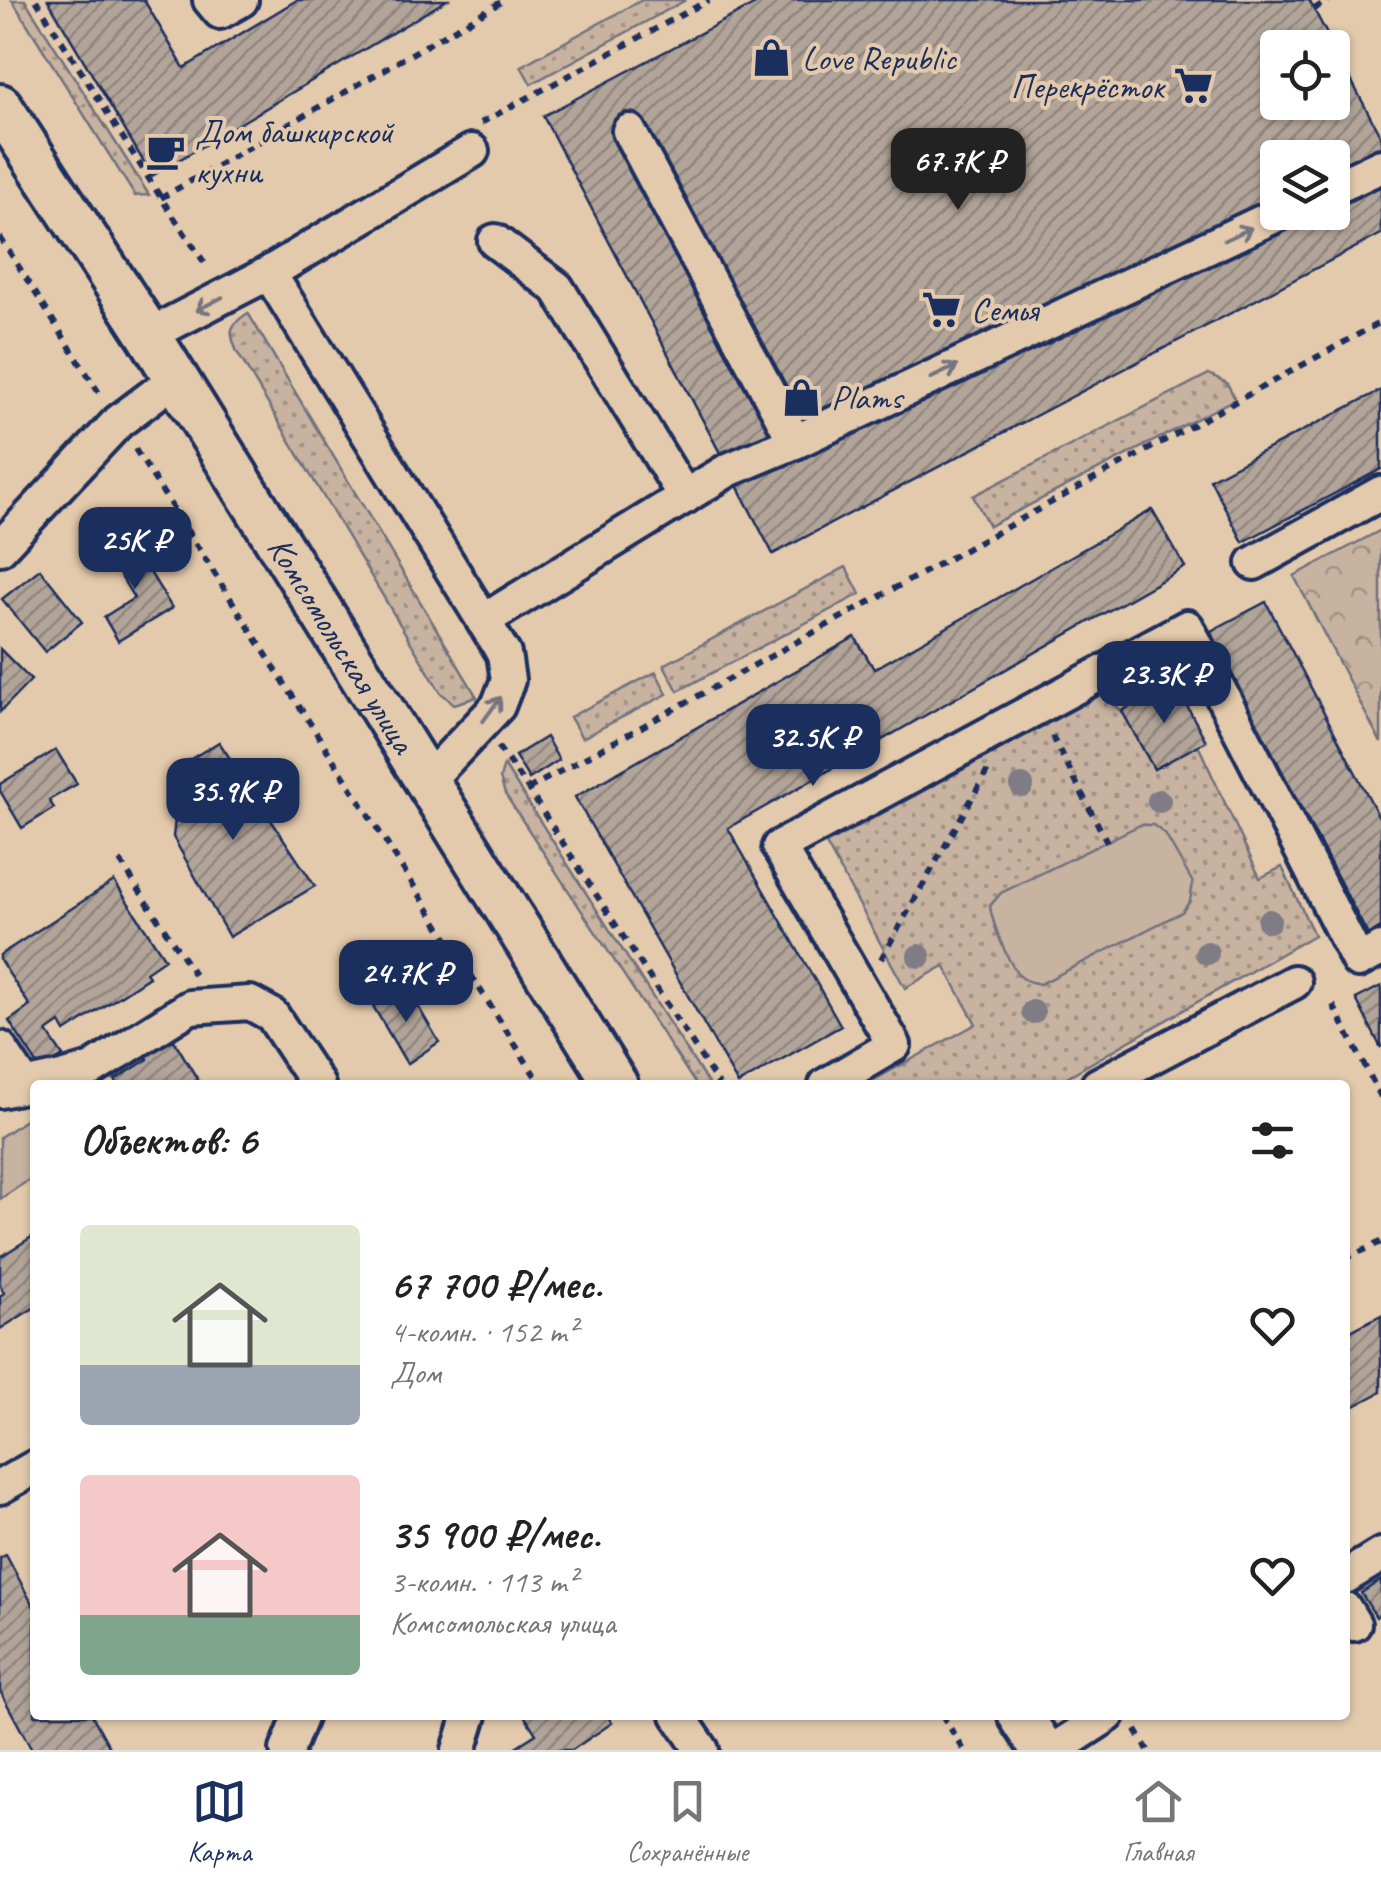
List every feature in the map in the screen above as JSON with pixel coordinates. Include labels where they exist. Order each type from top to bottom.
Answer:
[{"type":"main road","name":"Комсомольская улица","points":[[0,106],[149,335],[613,1080]]},
{"type":"main road","points":[[1023,1720],[1043,1750]]},
{"type":"street","points":[[210,0],[220,12],[242,0]]},
{"type":"street","points":[[628,132],[795,442]]},
{"type":"street","points":[[149,335],[269,273],[475,138]]},
{"type":"street","points":[[1350,181],[1381,166]]},
{"type":"street","points":[[483,621],[728,470],[1260,223]]},
{"type":"street","points":[[495,241],[557,288],[685,496]]},
{"type":"street","points":[[269,273],[504,654],[508,680],[498,706],[428,782]]},
{"type":"street","points":[[0,548],[118,422],[175,378]]},
{"type":"street","points":[[1254,562],[1381,493]]},
{"type":"street","points":[[834,1080],[894,1045],[778,847],[1187,628],[1358,962],[1381,949]]},
{"type":"street","points":[[1108,1080],[1294,982]]},
{"type":"street","points":[[91,1078],[182,1010],[196,1005],[250,1004],[272,1015],[315,1080]]},
{"type":"street","points":[[0,1048],[12,1089]]},
{"type":"street","points":[[0,1487],[30,1470]]},
{"type":"street","points":[[1350,1574],[1381,1555]]},
{"type":"street","points":[[287,1750],[299,1720]]},
{"type":"street","points":[[458,1750],[468,1720]]},
{"type":"street","points":[[1054,1750],[1100,1720]]},
{"type":"path","points":[[36,0],[226,295]]},
{"type":"path","points":[[160,198],[504,0]]},
{"type":"path","points":[[475,138],[708,0]]},
{"type":"path","points":[[1314,9],[1329,0]]},
{"type":"path","points":[[0,237],[537,1080]]},
{"type":"path","points":[[528,789],[1381,322]]},
{"type":"path","points":[[1037,708],[1107,842]]},
{"type":"path","points":[[481,724],[528,789],[716,1080]]},
{"type":"path","points":[[862,991],[989,770]]},
{"type":"path","points":[[120,860],[214,1005]]},
{"type":"path","points":[[1333,1005],[1381,1097]]},
{"type":"path","points":[[1350,1256],[1381,1242]]},
{"type":"path","points":[[945,1720],[964,1750]]},
{"type":"green space","points":[[12,0],[25,0],[149,195],[135,196]]},
{"type":"green space","points":[[642,0],[686,0],[531,84],[521,66]]},
{"type":"green space","points":[[248,313],[477,697],[454,704],[441,693],[237,352],[232,330]]},
{"type":"green space","points":[[1209,374],[1227,383],[1235,399],[989,526],[973,496]]},
{"type":"green space","points":[[1381,530],[1381,743],[1294,576]]},
{"type":"green space","points":[[846,567],[860,594],[678,691],[664,665]]},
{"type":"green space","points":[[656,672],[667,694],[582,738],[570,717]]},
{"type":"green space","points":[[1102,694],[1122,711],[1154,769],[1198,745],[1260,878],[1282,867],[1314,935],[1062,1080],[874,1080],[976,1024],[944,966],[905,988],[826,844]],"holes":[[[1141,825],[1153,826],[1190,901],[1181,912],[1040,984],[990,906],[1001,893]]]},
{"type":"green space","points":[[504,765],[706,1080],[693,1080],[505,794],[500,778]]},
{"type":"green space","points":[[1140,825],[1153,825],[1165,834],[1193,883],[1190,901],[1182,912],[1040,984],[1020,976],[1009,960],[990,906],[1001,893]]},
{"type":"green space","points":[[30,1119],[30,1179],[0,1199],[0,1137]]},
{"type":"building","points":[[48,0],[144,0],[184,68],[297,0],[447,0],[152,176]]},
{"type":"building","name":"Семья","points":[[763,0],[1309,0],[1325,30],[1260,30],[1260,120],[1350,120],[1350,78],[1381,137],[1381,234],[773,554],[543,116]]},
{"type":"building","points":[[1381,390],[1381,469],[1243,542],[1210,479]]},
{"type":"building","points":[[1152,510],[1185,567],[728,828],[841,1026],[745,1080],[736,1080],[575,797],[855,637],[874,669]]},
{"type":"building","points":[[129,538],[172,608],[118,641],[104,617],[134,598],[106,551]]},
{"type":"building","points":[[40,569],[82,622],[45,652],[2,599]]},
{"type":"building","points":[[1266,602],[1381,821],[1381,928],[1368,935],[1209,632]]},
{"type":"building","points":[[0,649],[31,680],[0,712]]},
{"type":"building","points":[[1174,682],[1206,741],[1154,769],[1122,711]]},
{"type":"building","points":[[546,737],[559,760],[529,779],[515,756]]},
{"type":"building","points":[[219,742],[315,886],[229,937],[173,837],[181,765]]},
{"type":"building","points":[[56,750],[77,784],[49,800],[54,808],[22,828],[0,791],[0,784]]},
{"type":"building","points":[[114,881],[165,959],[146,972],[149,977],[65,1032],[60,1023],[47,1032],[63,1056],[41,1070],[9,1021],[30,1006],[0,955]]},
{"type":"building","points":[[406,986],[439,1042],[407,1064],[373,1006]]},
{"type":"building","points":[[1381,986],[1381,1048],[1356,999]]},
{"type":"building","points":[[172,1037],[198,1080],[115,1080],[148,1059],[145,1054]]},
{"type":"building","points":[[30,1238],[30,1310],[0,1329],[0,1296],[4,1293],[0,1286],[0,1257]]},
{"type":"building","points":[[1381,1315],[1381,1392],[1350,1408],[1350,1331]]},
{"type":"building","points":[[6,1555],[30,1600],[30,1720],[95,1720],[111,1750],[32,1750],[0,1691],[0,1558]]},
{"type":"building","points":[[1381,1580],[1381,1613],[1376,1617],[1361,1593]]},
{"type":"building","points":[[527,1720],[612,1723],[572,1750],[511,1750],[536,1734]]},
{"type":"place","name":"Love Republic","points":[[772,58]]},
{"type":"place","name":"Перекрёсток","points":[[1194,86]]},
{"type":"place","name":"Дом башкирской кухни","points":[[165,151]]},
{"type":"place","name":"Семья","points":[[941,309]]},
{"type":"place","name":"Plams","points":[[801,397]]}]
